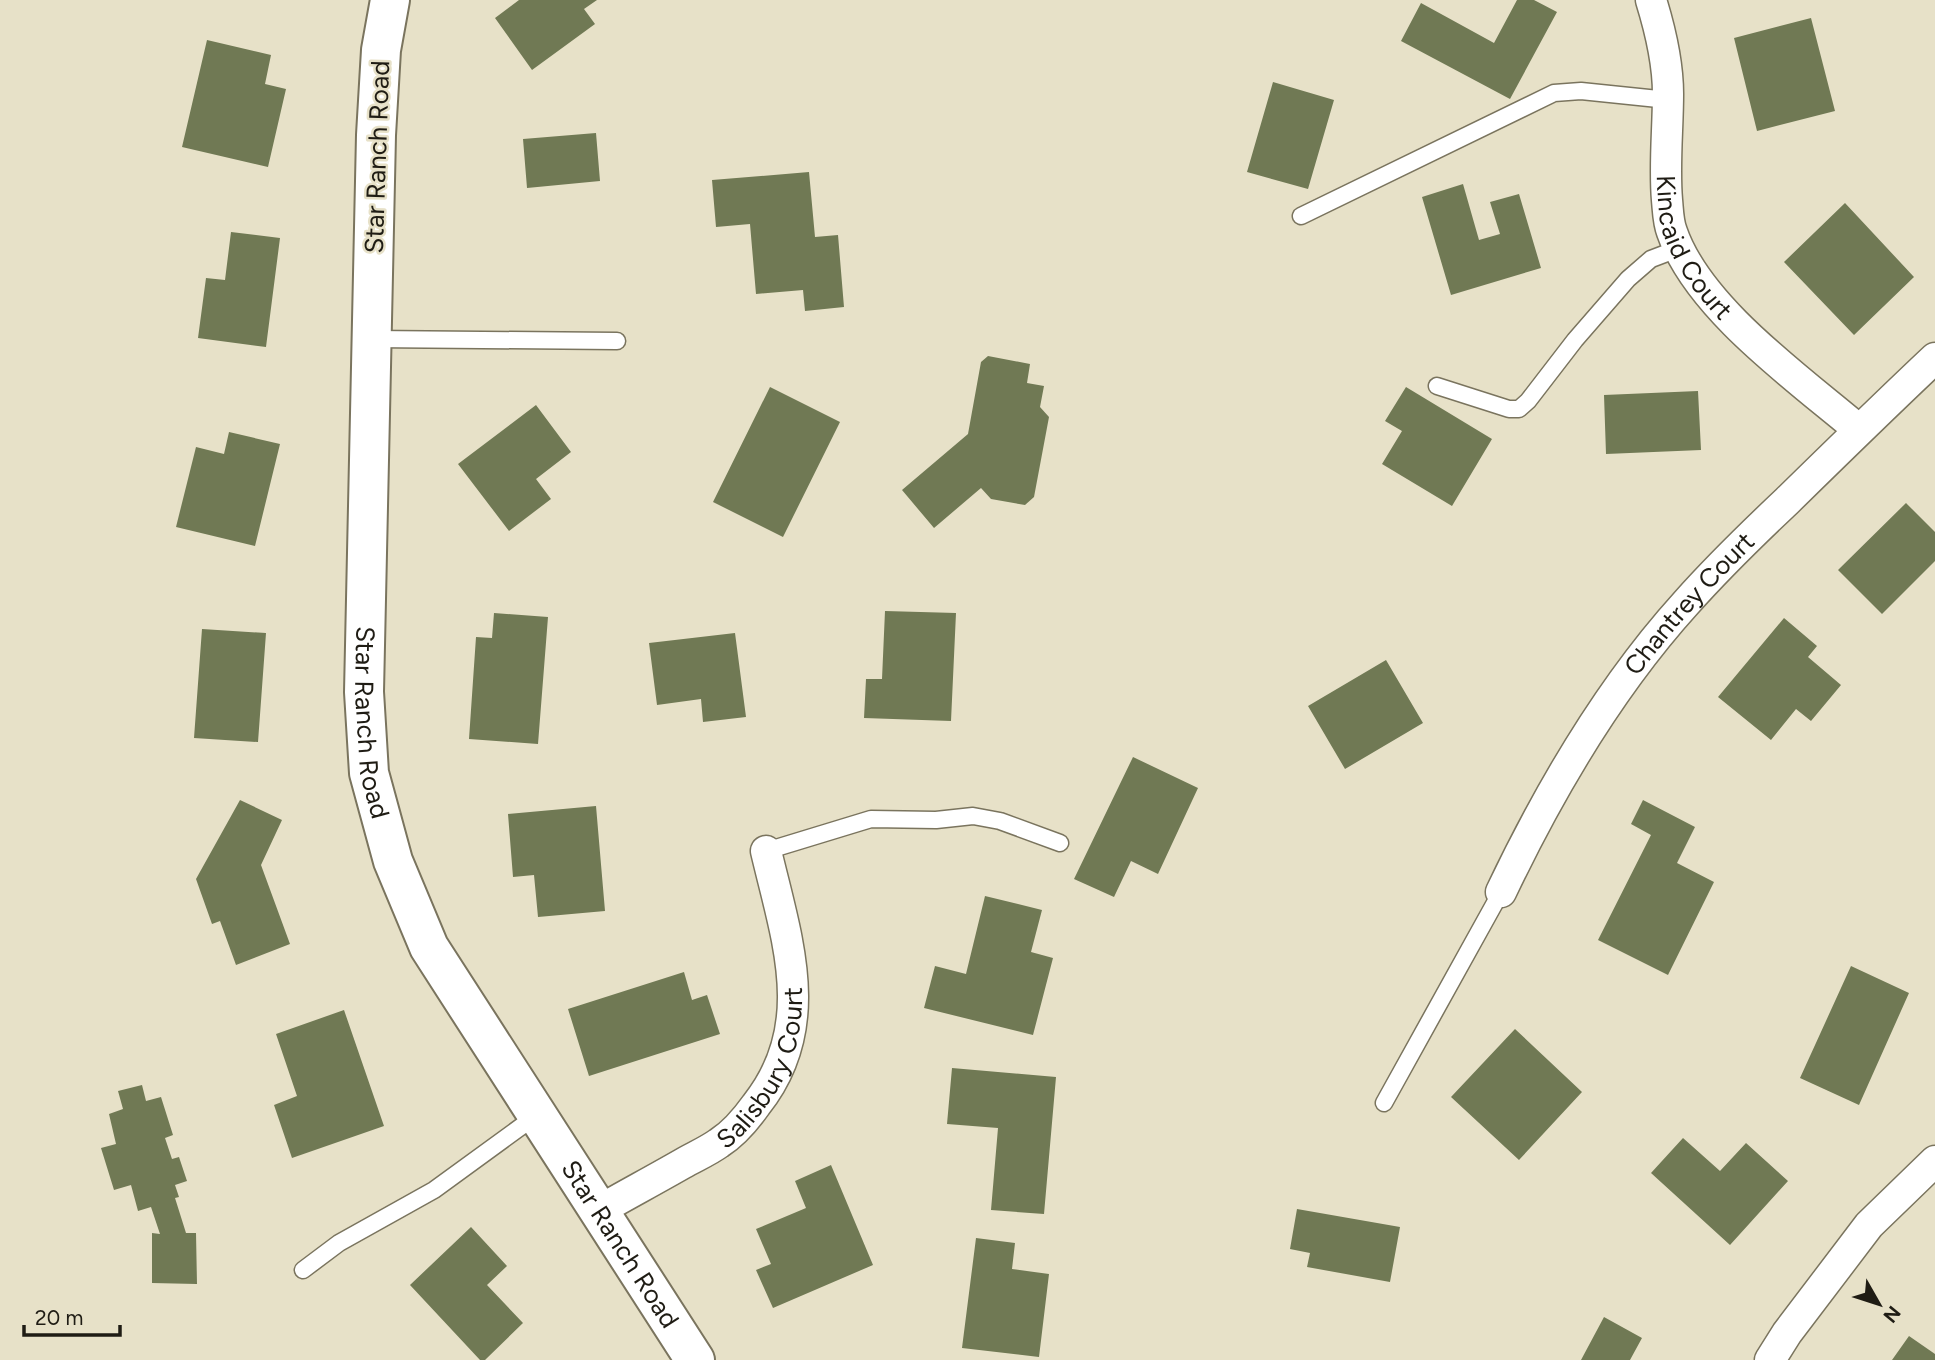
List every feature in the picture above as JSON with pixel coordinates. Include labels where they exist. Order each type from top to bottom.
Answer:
[{"type":"street","name":"Star Ranch Road","points":[[390,0],[381,50],[379,86],[372,338],[364,692],[369,772],[393,862],[429,947],[695,1360]]},
{"type":"street","name":"Kincaid Court","points":[[1651,0],[1659,26],[1668,100],[1667,198],[1671,230],[1709,294],[1733,322],[1859,430]]},
{"type":"street","name":"Chantrey Court","points":[[1501,892],[1530,830],[1560,777],[1641,657],[1684,604],[1935,358]]},
{"type":"street","name":"Salisbury Court","points":[[598,1211],[720,1143],[747,1117],[770,1088],[783,1058],[793,1023],[794,987],[787,940],[766,851]]},
{"type":"street","points":[[1769,1360],[1869,1225],[1935,1161]]},
{"type":"lane","points":[[1301,216],[1554,93],[1581,91],[1668,100]]},
{"type":"lane","points":[[1437,386],[1509,409],[1518,409],[1528,401],[1575,340],[1628,279],[1651,259],[1680,248]]},
{"type":"lane","points":[[372,338],[617,341]]},
{"type":"lane","points":[[766,851],[872,820],[936,820],[973,816],[1000,821],[1060,843]]},
{"type":"lane","points":[[1384,1103],[1501,892]]},
{"type":"lane","points":[[303,1270],[339,1243],[434,1190],[537,1115]]},
{"type":"building","points":[[519,0],[597,0],[584,9],[595,24],[532,70],[495,18]]},
{"type":"building","points":[[1517,0],[1534,0],[1557,12],[1510,99],[1401,41],[1421,3],[1494,43]]},
{"type":"building","points":[[1811,18],[1835,111],[1757,131],[1734,38]]},
{"type":"building","points":[[207,40],[271,55],[265,84],[286,89],[268,167],[182,147]]},
{"type":"building","points":[[1273,82],[1334,100],[1308,189],[1247,172]]},
{"type":"building","points":[[596,133],[600,181],[527,188],[523,139]]},
{"type":"building","points":[[809,172],[815,237],[838,235],[844,307],[805,311],[803,290],[756,294],[750,224],[716,227],[712,180]]},
{"type":"building","points":[[1463,184],[1479,240],[1500,234],[1490,202],[1519,194],[1541,268],[1451,295],[1422,197]]},
{"type":"building","points":[[1845,203],[1914,277],[1854,335],[1784,262]]},
{"type":"building","points":[[231,232],[280,238],[266,347],[198,338],[206,278],[225,280]]},
{"type":"building","points":[[988,356],[1030,364],[1027,383],[1044,386],[1040,407],[1049,417],[1034,497],[1025,505],[991,499],[981,488],[934,528],[902,490],[968,434],[981,362]]},
{"type":"building","points":[[770,387],[840,422],[783,537],[713,502]]},
{"type":"building","points":[[1406,387],[1492,439],[1452,506],[1382,464],[1402,431],[1385,421]]},
{"type":"building","points":[[1698,391],[1701,450],[1606,454],[1604,395]]},
{"type":"building","points":[[536,405],[571,452],[536,479],[551,499],[509,531],[458,464]]},
{"type":"building","points":[[229,432],[280,444],[255,546],[176,527],[196,447],[224,454]]},
{"type":"building","points":[[1906,503],[1935,532],[1935,561],[1882,614],[1838,570]]},
{"type":"building","points":[[885,611],[956,613],[951,721],[864,718],[866,679],[882,679]]},
{"type":"building","points":[[494,613],[548,617],[538,744],[469,739],[476,637],[492,638]]},
{"type":"building","points":[[1784,618],[1817,646],[1808,657],[1841,685],[1811,721],[1796,709],[1771,740],[1718,697]]},
{"type":"building","points":[[202,629],[266,633],[258,742],[194,738]]},
{"type":"building","points":[[735,633],[746,717],[703,722],[701,699],[657,705],[649,643]]},
{"type":"building","points":[[1386,660],[1423,723],[1345,769],[1308,706]]},
{"type":"building","points":[[1133,757],[1198,788],[1158,874],[1131,861],[1114,897],[1074,879]]},
{"type":"building","points":[[240,800],[282,820],[261,865],[290,944],[236,965],[220,921],[212,924],[196,879]]},
{"type":"building","points":[[1643,800],[1695,827],[1677,863],[1714,882],[1668,975],[1598,940],[1651,835],[1631,824]]},
{"type":"building","points":[[596,806],[605,911],[538,917],[534,875],[513,877],[508,814]]},
{"type":"building","points":[[985,896],[1042,910],[1031,952],[1053,958],[1033,1035],[924,1008],[935,966],[966,974]]},
{"type":"building","points":[[1851,966],[1909,993],[1859,1105],[1800,1078]]},
{"type":"building","points":[[684,972],[692,1000],[707,995],[720,1034],[589,1076],[568,1009]]},
{"type":"building","points":[[344,1010],[384,1126],[292,1158],[274,1105],[297,1096],[276,1034]]},
{"type":"building","points":[[1515,1029],[1582,1092],[1519,1160],[1451,1097]]},
{"type":"building","points":[[952,1068],[1056,1077],[1044,1214],[991,1210],[998,1128],[947,1124]]},
{"type":"building","points":[[142,1085],[146,1101],[161,1097],[173,1135],[165,1138],[172,1159],[179,1157],[187,1181],[175,1185],[179,1197],[175,1198],[186,1233],[196,1233],[197,1284],[152,1283],[152,1233],[160,1234],[151,1207],[138,1211],[131,1185],[114,1190],[101,1148],[116,1144],[109,1114],[123,1109],[118,1091]]},
{"type":"building","points":[[1683,1138],[1720,1171],[1746,1143],[1788,1181],[1730,1245],[1651,1173]]},
{"type":"building","points":[[831,1165],[873,1265],[773,1308],[756,1270],[771,1264],[756,1229],[806,1208],[795,1181]]},
{"type":"building","points":[[1297,1209],[1400,1227],[1390,1282],[1307,1267],[1310,1253],[1290,1249]]},
{"type":"building","points":[[471,1227],[507,1266],[487,1285],[523,1323],[485,1360],[480,1360],[410,1285]]},
{"type":"building","points":[[976,1238],[1015,1243],[1012,1269],[1049,1274],[1039,1357],[962,1348]]},
{"type":"building","points":[[1604,1317],[1642,1338],[1630,1360],[1581,1360]]},
{"type":"building","points":[[1909,1336],[1935,1354],[1935,1360],[1892,1360]]}]
